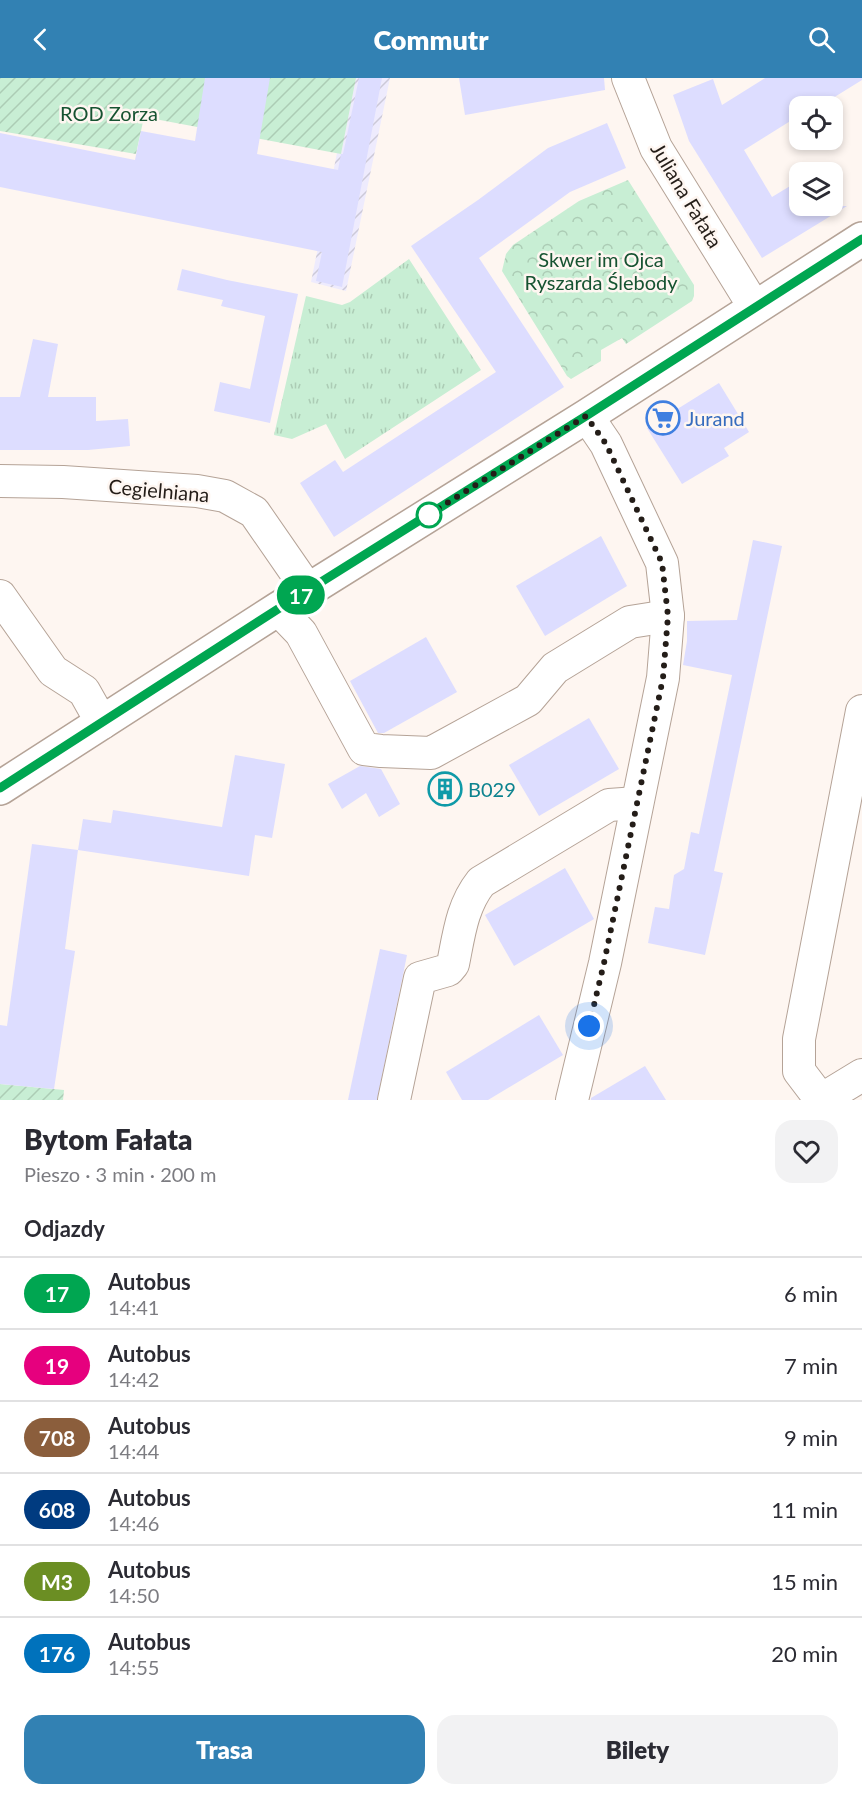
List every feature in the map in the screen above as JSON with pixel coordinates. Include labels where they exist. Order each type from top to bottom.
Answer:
[{"type":"main road","points":[[0,788],[862,239]]},
{"type":"street","name":"Juliana Fałata","points":[[628,78],[656,148],[755,308]]},
{"type":"street","points":[[572,1100],[604,963],[663,678],[668,616],[662,563],[606,444],[586,416]]},
{"type":"street","name":"Cegielniana","points":[[0,480],[197,491],[225,496],[254,512],[308,590]]},
{"type":"street","points":[[0,596],[53,670],[84,691],[102,723]]},
{"type":"street","points":[[278,609],[301,633],[364,749],[431,753],[528,700],[555,668],[630,622],[668,616]]},
{"type":"street","points":[[862,711],[799,1039],[799,1071],[821,1100],[862,1075]]},
{"type":"street","points":[[394,1100],[420,978],[448,970],[453,964],[464,913],[471,894],[481,882],[609,806],[638,803]]},
{"type":"shaded area","points":[[356,78],[390,78],[346,291],[311,282],[337,153],[341,154]]},
{"type":"green space","name":"ROD Zorza","points":[[0,78],[356,78],[341,154],[144,117],[136,154],[0,131]]},
{"type":"green space","name":"Skwer im Ojca Ryszarda Ślebody","points":[[628,180],[694,285],[694,296],[692,301],[626,344],[622,338],[601,350],[601,361],[571,379],[502,271],[506,254],[513,245],[579,201]]},
{"type":"green space","points":[[409,259],[481,370],[345,459],[326,424],[292,439],[274,435],[306,296],[342,305],[350,302]]},
{"type":"green space","points":[[0,1084],[64,1090],[63,1100],[0,1100]]},
{"type":"building","points":[[205,78],[270,78],[257,154],[338,170],[359,78],[382,78],[342,287],[316,281],[322,252],[0,187],[0,133],[135,160],[141,131],[195,141]]},
{"type":"building","points":[[459,78],[604,78],[605,90],[465,115]]},
{"type":"building","points":[[765,78],[862,78],[836,96],[789,96],[789,122],[744,150],[772,197],[789,187],[789,216],[831,216],[762,258],[689,141],[673,95],[713,79],[722,105]]},
{"type":"building","points":[[607,123],[626,168],[570,192],[479,258],[564,387],[334,537],[300,483],[335,460],[343,472],[496,372],[411,246],[548,148]]},
{"type":"building","points":[[182,269],[298,294],[270,423],[214,411],[220,382],[250,389],[265,316],[221,306],[223,300],[177,290]]},
{"type":"building","points":[[33,339],[58,344],[48,397],[96,397],[96,421],[128,419],[130,446],[88,450],[0,450],[0,397],[20,397]]},
{"type":"building","points":[[719,383],[749,432],[724,448],[729,456],[682,484],[647,428]]},
{"type":"building","points":[[601,536],[627,586],[545,636],[516,586]]},
{"type":"building","points":[[753,540],[782,546],[714,871],[723,873],[705,955],[648,943],[655,907],[669,909],[674,875],[684,869],[691,832],[699,834],[732,675],[683,665],[687,641],[687,621],[737,620]]},
{"type":"building","points":[[426,637],[457,692],[384,733],[378,733],[350,681]]},
{"type":"building","points":[[589,718],[619,769],[539,816],[509,765]]},
{"type":"building","points":[[235,755],[285,764],[272,838],[255,835],[249,876],[78,850],[83,819],[111,823],[113,810],[222,827]]},
{"type":"building","points":[[360,766],[381,769],[400,804],[379,817],[366,793],[342,809],[328,784]]},
{"type":"building","points":[[32,844],[78,850],[65,949],[75,951],[54,1089],[0,1084],[0,1025],[7,1026]]},
{"type":"building","points":[[565,868],[594,919],[514,966],[485,915]]},
{"type":"building","points":[[380,949],[407,955],[377,1100],[348,1100]]},
{"type":"building","points":[[539,1015],[563,1055],[488,1100],[462,1100],[446,1072]]},
{"type":"building","points":[[645,1066],[666,1100],[591,1100],[591,1098]]},
{"type":"bus line","name":"17","points":[[0,788],[862,239]]},
{"type":"place","name":"Jurand","points":[[663,418]]},
{"type":"place","name":"B029","points":[[445,789]]},
{"type":"route","points":[[429,515],[420,520],[586,416],[606,444],[662,563],[668,616],[663,678],[589,1026]]}]
